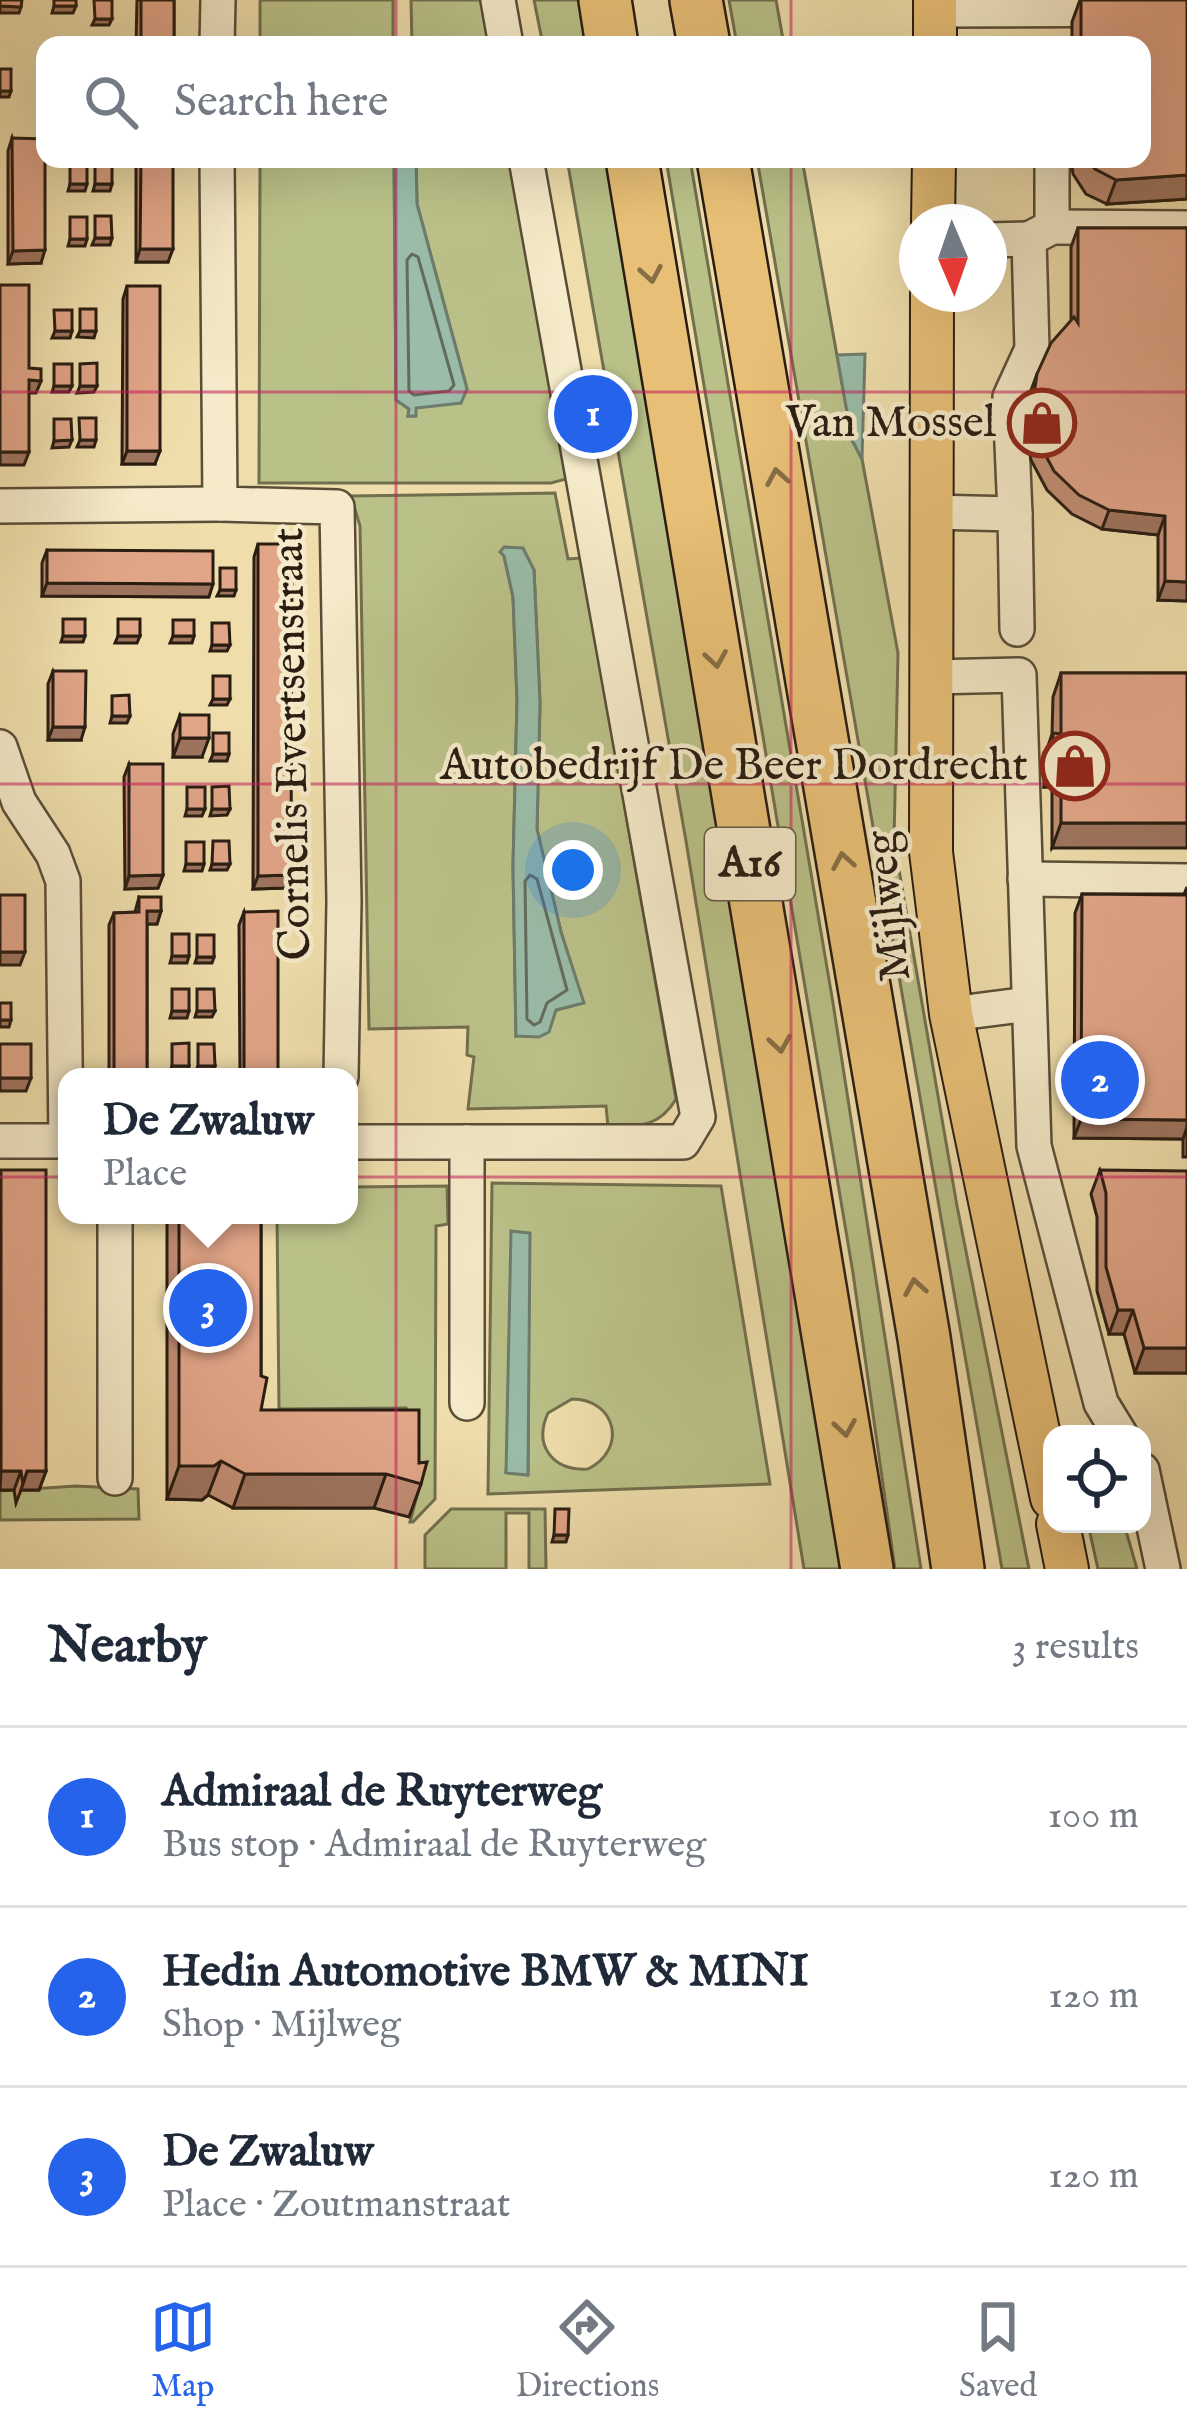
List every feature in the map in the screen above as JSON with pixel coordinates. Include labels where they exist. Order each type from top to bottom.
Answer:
[{"type":"highway","points":[[605,0],[611,36]]},
{"type":"highway","points":[[696,0],[702,36]]},
{"type":"highway","name":"A16","points":[[634,168],[867,1569]]},
{"type":"highway","name":"A16","points":[[725,168],[924,1338],[958,1569]]},
{"type":"main road","points":[[933,204],[934,168]]},
{"type":"main road","name":"Mijlweg","points":[[932,312],[931,852],[951,1014],[1043,1456]]},
{"type":"main road","points":[[1060,1533],[1067,1569]]},
{"type":"street","points":[[218,0],[218,36]]},
{"type":"street","points":[[498,0],[504,36]]},
{"type":"street","points":[[935,18],[1053,10],[1187,9]]},
{"type":"street","points":[[1052,36],[1053,10]]},
{"type":"street","name":"Cornelis Evertsenstraat","points":[[217,168],[220,504],[337,506],[344,901],[341,1068]]},
{"type":"street","points":[[358,1142],[683,1142],[698,1117],[528,168]]},
{"type":"street","points":[[1017,629],[1010,397],[1032,349],[1051,168]]},
{"type":"street","points":[[1007,238],[1187,228]]},
{"type":"street","points":[[0,506],[220,504]]},
{"type":"street","points":[[930,512],[1015,514]]},
{"type":"street","points":[[931,677],[1018,675],[1034,1146],[1100,1403],[1114,1425]]},
{"type":"street","points":[[0,747],[19,802],[63,881],[65,1068]]},
{"type":"street","points":[[1025,879],[1187,881]]},
{"type":"street","points":[[951,1014],[1029,1004]]},
{"type":"street","points":[[0,1141],[58,1141]]},
{"type":"street","points":[[467,1142],[467,1403]]},
{"type":"street","points":[[980,1163],[1034,1146]]},
{"type":"street","points":[[115,1224],[115,1478]]},
{"type":"street","points":[[1151,1512],[1163,1569]]},
{"type":"green space","points":[[260,0],[393,0],[393,36],[260,36]]},
{"type":"green space","points":[[411,0],[483,0],[491,36],[412,36]]},
{"type":"green space","points":[[534,0],[580,0],[587,36],[541,36]]},
{"type":"green space","points":[[729,0],[776,0],[782,36],[735,36]]},
{"type":"green space","points":[[260,168],[394,168],[396,400],[409,409],[408,416],[415,416],[415,408],[467,389],[417,204],[416,168],[514,168],[566,479],[551,483],[259,483]]},
{"type":"green space","points":[[569,168],[612,168],[859,1569],[804,1569],[686,841]]},
{"type":"green space","points":[[668,168],[692,168],[833,1003],[921,1569],[895,1569],[853,1273]]},
{"type":"green space","points":[[759,168],[804,168],[852,440],[862,459],[898,653],[894,841],[957,1206],[1029,1569],[1002,1569]]},
{"type":"green space","points":[[555,493],[568,559],[581,558],[676,1099],[655,1120],[608,1127],[606,1106],[468,1109],[474,1057],[467,1055],[468,1027],[369,1029],[360,526],[351,496]],"holes":[[[504,556],[534,570],[540,703],[537,829],[583,1003],[556,1010],[516,1036],[517,700],[513,597]]]},
{"type":"green space","points":[[492,1183],[721,1186],[770,1484],[488,1494]],"holes":[[[529,1232],[528,1474],[527,1475],[506,1472]],[[572,1399],[599,1407],[612,1426],[609,1450],[588,1469],[565,1466],[545,1446],[548,1413]]]},
{"type":"green space","points":[[447,1186],[448,1224],[436,1226],[435,1499],[413,1522],[421,1481],[410,1481],[406,1408],[279,1409],[277,1224],[358,1224],[358,1187]]},
{"type":"green space","points":[[76,1486],[138,1489],[139,1519],[0,1520],[0,1491]]},
{"type":"green space","points":[[451,1509],[545,1509],[546,1569],[529,1569],[529,1513],[506,1513],[506,1569],[425,1569],[425,1535]]},
{"type":"green space","points":[[1090,1533],[1127,1533],[1137,1569],[1098,1569]]},
{"type":"water","points":[[394,168],[416,168],[417,204],[467,389],[461,403],[416,408],[416,416],[408,416],[409,409],[396,400]]},
{"type":"water","points":[[865,354],[862,459],[852,440],[837,355]]},
{"type":"water","points":[[504,547],[523,548],[534,570],[540,703],[537,829],[561,932],[584,1003],[556,1010],[549,1032],[539,1037],[516,1036],[517,700],[513,597],[500,552]]},
{"type":"water","points":[[511,1231],[530,1233],[528,1475],[506,1473]]},
{"type":"building","points":[[0,0],[22,0],[21,7],[0,6]]},
{"type":"building","points":[[54,0],[76,0],[76,6],[54,6]]},
{"type":"building","points":[[94,0],[112,0],[112,19],[95,19]]},
{"type":"building","points":[[141,0],[174,0],[174,36],[141,36]]},
{"type":"building","points":[[1081,0],[1187,0],[1187,175],[1116,180],[1095,169],[1151,168],[1151,36],[1081,36]]},
{"type":"building","points":[[0,69],[11,69],[11,91],[0,91]]},
{"type":"building","points":[[12,138],[36,139],[36,168],[45,168],[45,250],[13,251]]},
{"type":"building","points":[[70,168],[87,168],[87,184],[70,184]]},
{"type":"building","points":[[95,168],[112,168],[112,184],[95,184]]},
{"type":"building","points":[[141,168],[173,168],[173,249],[140,249]]},
{"type":"building","points":[[95,216],[111,216],[112,238],[95,238]]},
{"type":"building","points":[[70,217],[87,217],[87,239],[70,239]]},
{"type":"building","points":[[1078,228],[1187,228],[1187,582],[1165,581],[1165,516],[1109,510],[1079,495],[1054,471],[1038,441],[1032,408],[1037,374],[1051,343],[1074,317],[1078,323]]},
{"type":"building","points":[[0,285],[29,285],[29,368],[41,369],[41,381],[29,380],[29,452],[0,452]]},
{"type":"building","points":[[127,286],[160,286],[160,451],[127,451]]},
{"type":"building","points":[[80,309],[96,309],[96,331],[80,331]]},
{"type":"building","points":[[54,310],[72,310],[72,331],[55,331]]},
{"type":"building","points":[[97,363],[97,386],[80,386],[80,364]]},
{"type":"building","points":[[54,364],[72,364],[72,386],[54,386]]},
{"type":"building","points":[[79,418],[96,418],[96,440],[80,440]]},
{"type":"building","points":[[54,419],[71,419],[72,440],[54,441]]},
{"type":"building","points":[[258,544],[292,544],[291,875],[258,876]]},
{"type":"building","points":[[47,550],[213,551],[213,584],[47,583]]},
{"type":"building","points":[[220,568],[236,568],[236,590],[220,590]]},
{"type":"building","points":[[63,619],[85,619],[85,636],[63,636]]},
{"type":"building","points":[[118,619],[140,619],[140,636],[118,636]]},
{"type":"building","points":[[173,620],[194,620],[194,636],[173,636]]},
{"type":"building","points":[[212,623],[229,623],[230,645],[212,645]]},
{"type":"building","points":[[53,671],[86,671],[85,727],[53,727]]},
{"type":"building","points":[[1061,673],[1187,673],[1187,823],[1061,823],[1061,763],[1053,763],[1053,733],[1061,734]]},
{"type":"building","points":[[213,676],[230,676],[230,699],[213,699]]},
{"type":"building","points":[[129,695],[130,716],[112,716],[112,696]]},
{"type":"building","points":[[180,715],[209,715],[209,738],[180,738]]},
{"type":"building","points":[[213,733],[229,733],[229,754],[213,754]]},
{"type":"building","points":[[129,764],[163,764],[163,875],[129,876]]},
{"type":"building","points":[[229,786],[230,809],[212,809],[212,787]]},
{"type":"building","points":[[187,787],[205,787],[205,809],[187,809]]},
{"type":"building","points":[[213,841],[229,841],[230,864],[212,864]]},
{"type":"building","points":[[186,842],[204,842],[204,864],[186,864]]},
{"type":"building","points":[[1082,894],[1187,895],[1187,1120],[1081,1119]]},
{"type":"building","points":[[0,895],[25,895],[25,952],[0,952]]},
{"type":"building","points":[[139,897],[161,897],[161,911],[147,911],[147,1068],[114,1068],[114,913],[139,912]]},
{"type":"building","points":[[278,911],[278,1068],[244,1068],[244,912]]},
{"type":"building","points":[[172,934],[189,934],[189,956],[172,956]]},
{"type":"building","points":[[197,935],[214,935],[214,957],[197,957]]},
{"type":"building","points":[[172,989],[189,989],[189,1011],[172,1011]]},
{"type":"building","points":[[197,989],[214,989],[215,1011],[197,1011]]},
{"type":"building","points":[[0,1003],[11,1003],[11,1020],[0,1020]]},
{"type":"building","points":[[189,1043],[189,1066],[172,1066],[172,1044]]},
{"type":"building","points":[[0,1044],[31,1044],[31,1078],[0,1078]]},
{"type":"building","points":[[198,1044],[214,1044],[215,1066],[198,1066]]},
{"type":"building","points":[[1,1170],[46,1170],[46,1471],[27,1471],[23,1484],[21,1471],[1,1471]]},
{"type":"building","points":[[1100,1170],[1187,1171],[1187,1348],[1144,1348],[1133,1310],[1118,1310],[1106,1267],[1106,1193]]},
{"type":"building","points":[[179,1224],[261,1224],[261,1376],[267,1378],[261,1410],[419,1410],[419,1463],[427,1462],[421,1484],[386,1474],[245,1474],[221,1461],[214,1466],[179,1466]]},
{"type":"building","points":[[555,1509],[569,1509],[568,1535],[554,1535]]},
{"type":"place","name":"Admiraal de Ruyterweg","points":[[593,414]]},
{"type":"place","name":"Van Mossel","points":[[1042,423]]},
{"type":"place","name":"Autobedrijf De Beer Dordrecht","points":[[1075,766]]},
{"type":"place","name":"Hedin Automotive BMW & MINI","points":[[1100,1080]]},
{"type":"place","name":"De Zwaluw","points":[[208,1308]]}]
